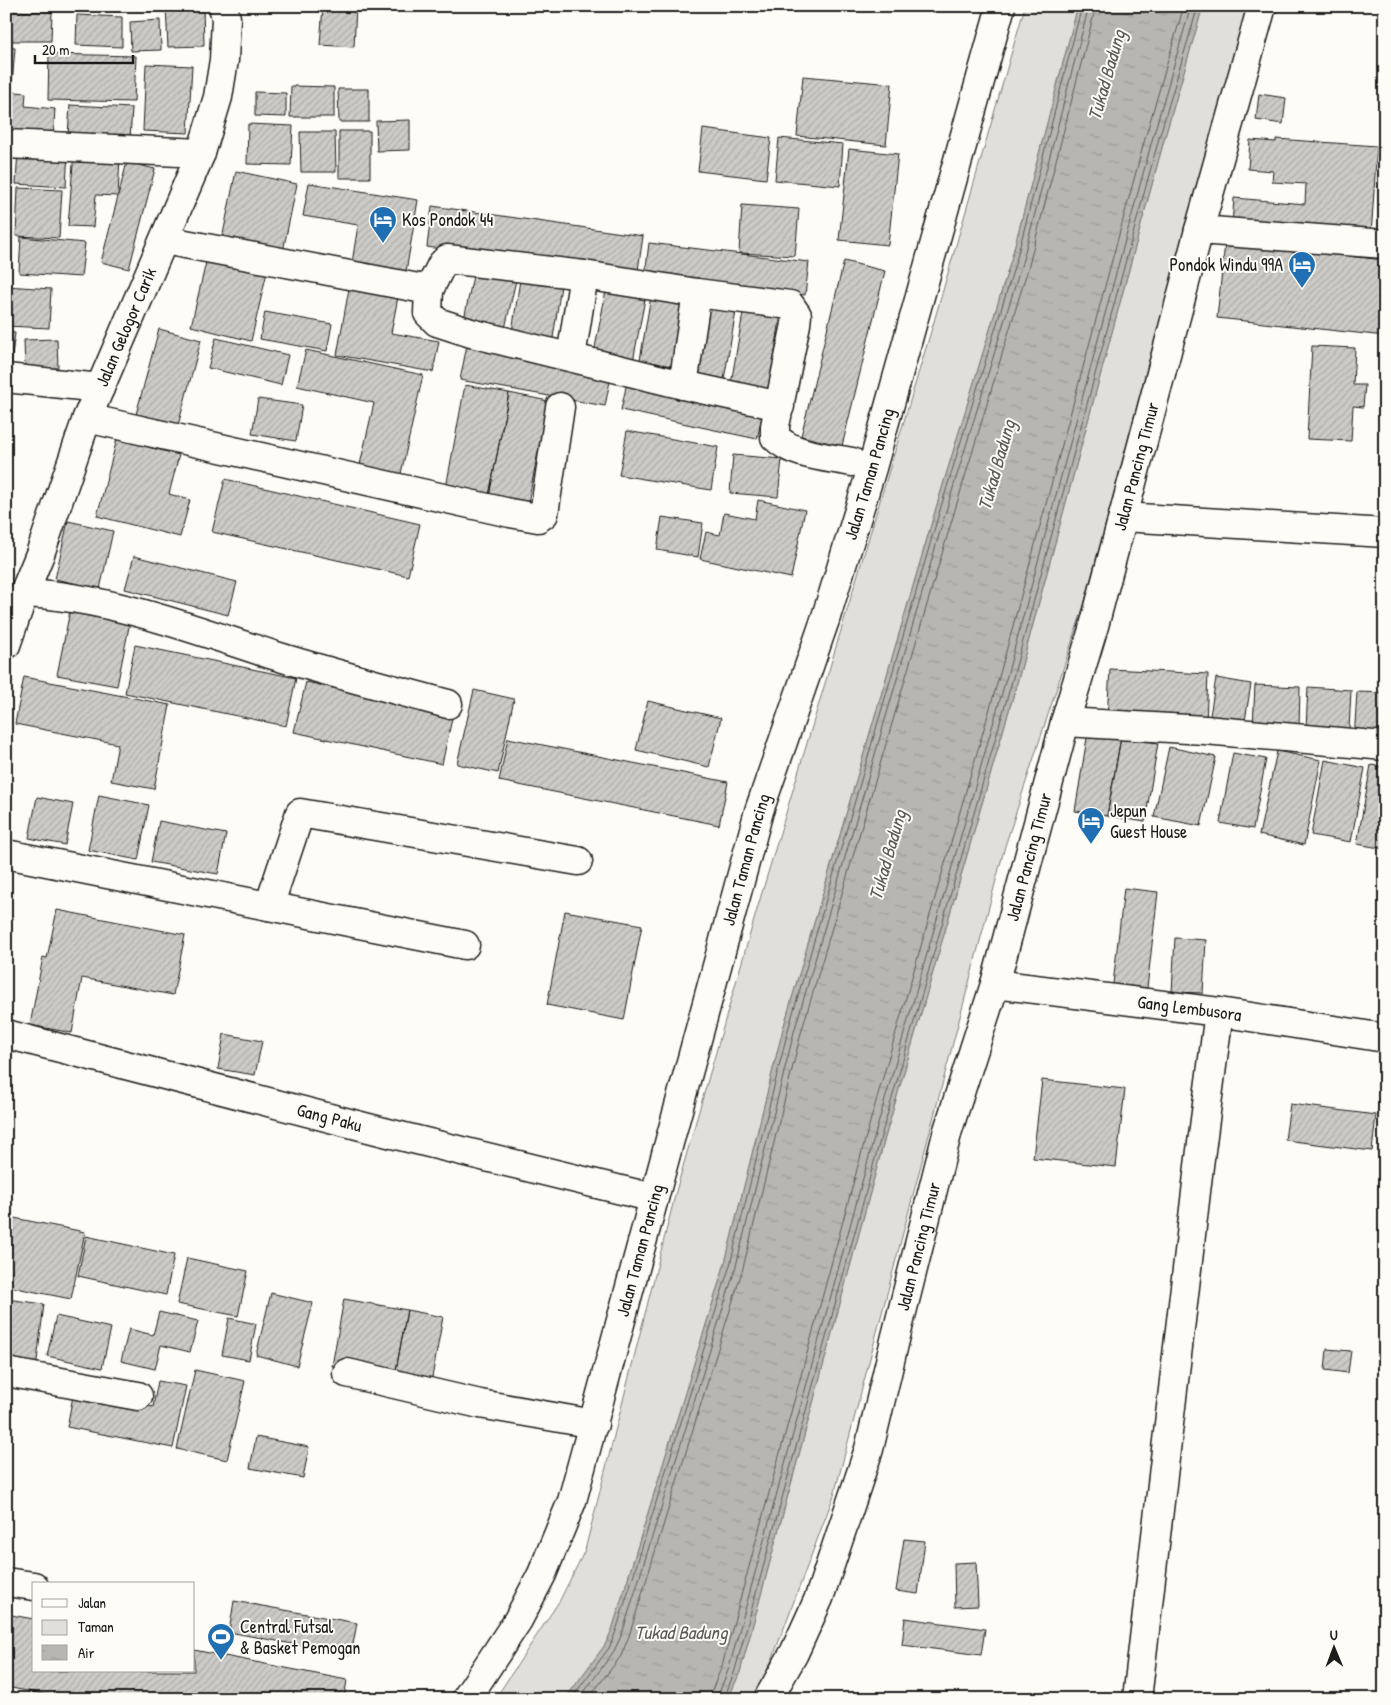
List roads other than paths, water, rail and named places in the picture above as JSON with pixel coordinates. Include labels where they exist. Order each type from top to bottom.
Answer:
[{"type":"street","name":"Jalan Gelogor Carik","points":[[6,645],[40,554],[86,418],[201,153],[218,97],[224,60],[226,18],[223,6]]},
{"type":"street","name":"Jalan Taman Pancing","points":[[466,1699],[518,1620],[542,1574],[572,1501],[759,811],[824,620],[872,468],[1001,6]]},
{"type":"street","name":"Jalan Pancing Timur","points":[[768,1699],[794,1653],[819,1598],[869,1449],[948,1130],[995,984],[1065,722],[1094,626],[1199,230],[1262,6]]},
{"type":"street","points":[[6,144],[201,153]]},
{"type":"street","points":[[1199,230],[1384,240]]},
{"type":"street","points":[[164,240],[429,290]]},
{"type":"street","points":[[780,406],[683,385],[471,333],[437,322],[428,313],[429,290],[442,264],[447,259],[584,275],[697,293],[790,305],[797,315],[796,324],[780,406],[775,426],[775,437],[781,443],[802,452],[852,462]]},
{"type":"street","points":[[571,357],[584,275]]},
{"type":"street","points":[[683,385],[697,293]]},
{"type":"street","points":[[6,378],[100,388]]},
{"type":"street","points":[[86,418],[538,518],[544,514],[560,407]]},
{"type":"street","points":[[1123,517],[1385,533]]},
{"type":"street","points":[[24,593],[80,598],[148,615],[316,668],[448,704]]},
{"type":"street","points":[[1065,722],[1205,730],[1385,746]]},
{"type":"street","points":[[270,906],[300,813],[578,861]]},
{"type":"street","points":[[6,854],[465,945]]},
{"type":"street","name":"Gang Lembusora","points":[[995,984],[1219,1012],[1385,1038]]},
{"type":"street","points":[[1137,1699],[1219,1012]]},
{"type":"street","name":"Gang Paku","points":[[6,1034],[384,1132],[654,1198]]},
{"type":"street","points":[[6,1372],[138,1396]]},
{"type":"street","points":[[347,1373],[480,1404],[594,1424]]},
{"type":"street","points":[[6,1582],[32,1586]]},
{"type":"water","name":"Tukad Badung","points":[[1078,6],[1203,6],[1164,140],[1019,676],[886,1134],[740,1672],[728,1699],[565,1699],[605,1645],[612,1630],[725,1263],[783,1029],[1011,260]]},
{"type":"place","name":"Kos Pondok 44","points":[[383,244]]},
{"type":"place","name":"Pondok Windu 99A","points":[[1302,289]]},
{"type":"place","name":"Jepun Guest House","points":[[1091,845]]},
{"type":"place","name":"Central Futsal & Basket Pemogan","points":[[221,1661]]}]
